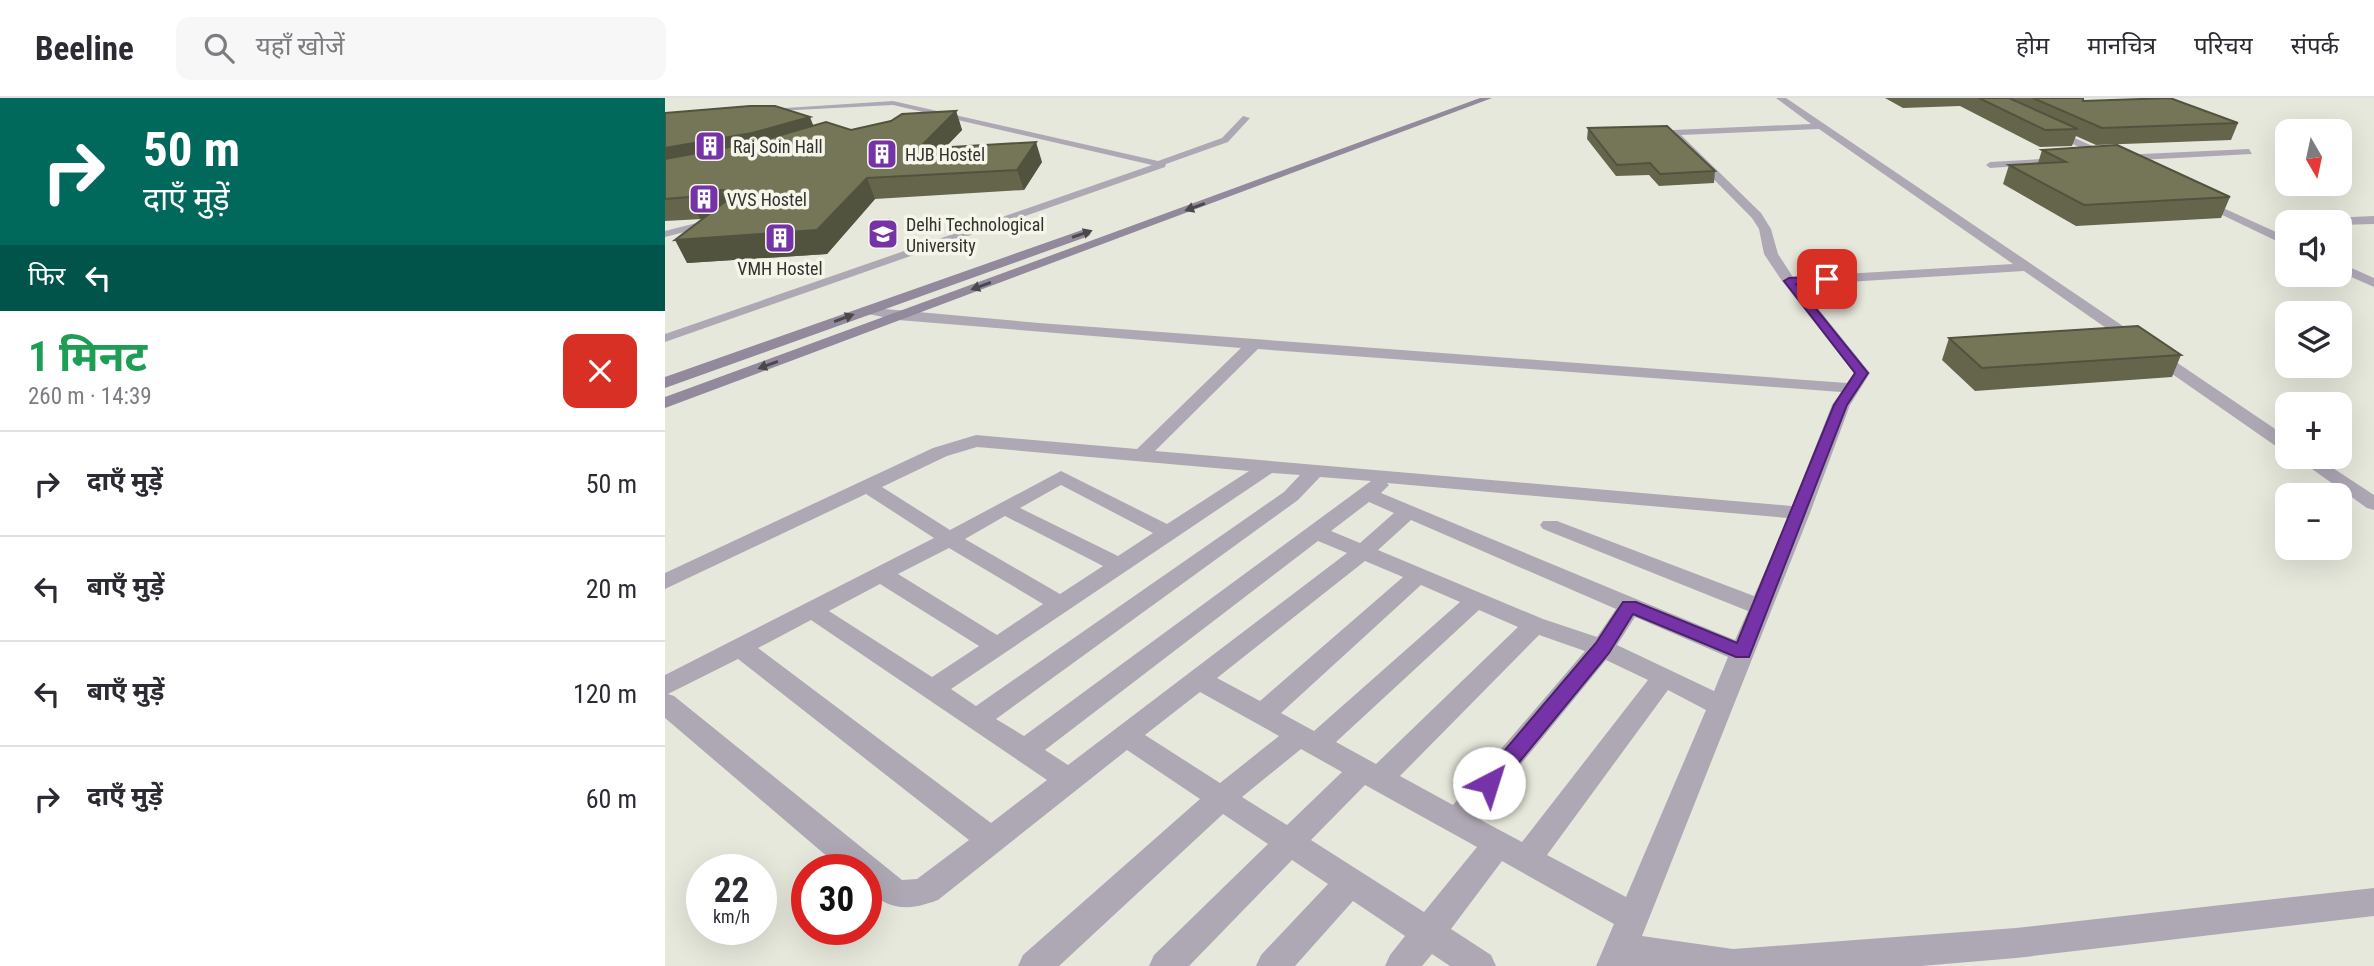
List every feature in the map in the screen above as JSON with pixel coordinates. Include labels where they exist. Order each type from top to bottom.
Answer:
[{"type":"street","points":[[665,383],[1462,98]]},
{"type":"street","points":[[665,403],[1488,98]]},
{"type":"street","points":[[1780,98],[2275,437]]},
{"type":"street","points":[[1821,126],[1673,133],[1757,216],[1765,229],[1770,254],[1861,369],[1861,373],[1841,405],[1800,513],[1617,958],[1733,965],[2016,943],[2374,902]]},
{"type":"street","points":[[2041,126],[2135,170]]},
{"type":"street","points":[[2182,192],[2275,236]]},
{"type":"street","points":[[2352,221],[2374,220]]},
{"type":"street","points":[[2253,226],[2275,225]]},
{"type":"street","points":[[1789,281],[2026,267]]},
{"type":"street","points":[[2352,273],[2374,283]]},
{"type":"street","points":[[868,310],[898,316],[1851,388]]},
{"type":"street","points":[[1142,455],[1254,344]]},
{"type":"street","points":[[665,582],[962,443],[990,441],[1800,513]]},
{"type":"street","points":[[665,686],[1006,509],[1061,477],[1077,449]]},
{"type":"street","points":[[932,689],[1268,467]]},
{"type":"street","points":[[2322,469],[2374,504]]},
{"type":"street","points":[[977,719],[1291,496],[1315,471]]},
{"type":"street","points":[[1061,477],[1168,533]]},
{"type":"street","points":[[1025,750],[1318,533],[1388,477]]},
{"type":"street","points":[[867,486],[949,539],[1060,604]]},
{"type":"street","points":[[1367,494],[1742,653]]},
{"type":"street","points":[[1006,509],[1119,565]]},
{"type":"street","points":[[882,884],[895,895],[917,894],[927,890],[1199,681],[1363,552],[1409,511]]},
{"type":"street","points":[[1550,525],[1761,607]]},
{"type":"street","points":[[1318,533],[1535,625],[1602,648],[1720,706]]},
{"type":"street","points":[[881,574],[997,646]]},
{"type":"street","points":[[1261,715],[1419,575]]},
{"type":"street","points":[[1035,966],[1221,799],[1308,740],[1476,600]]},
{"type":"street","points":[[1457,821],[1602,648],[1630,606]]},
{"type":"street","points":[[812,610],[1070,781]]},
{"type":"street","points":[[1166,966],[1291,844],[1535,625]]},
{"type":"street","points":[[740,647],[992,841]]},
{"type":"street","points":[[1527,859],[1664,677]]},
{"type":"street","points":[[1199,681],[1633,918]]},
{"type":"street","points":[[665,703],[847,854]]},
{"type":"street","points":[[1127,737],[1479,966]]},
{"type":"street","points":[[1402,966],[1498,844]]},
{"type":"street","points":[[1273,966],[1350,882]]},
{"type":"lane","points":[[745,110],[895,101],[1161,163],[1225,140],[1246,117]]},
{"type":"lane","points":[[2085,160],[2249,152]]},
{"type":"lane","points":[[1990,165],[2071,161]]},
{"type":"lane","points":[[665,338],[1161,167],[1161,163]]},
{"type":"lane","points":[[665,234],[718,220]]},
{"type":"lane","points":[[665,325],[681,333]]},
{"type":"building","points":[[1979,98],[2009,98],[2078,129],[2045,130]]},
{"type":"building","points":[[2033,98],[2083,98],[2083,101],[2170,98],[2238,123],[2102,128]]},
{"type":"building","points":[[775,106],[810,117],[752,133],[665,148],[665,113]]},
{"type":"building","points":[[956,111],[918,149],[1036,142],[1017,170],[867,178],[817,230],[675,240],[734,195],[728,195],[727,191],[721,190],[665,199],[665,159],[757,142],[826,122],[851,130],[891,121],[902,114]]},
{"type":"building","points":[[1667,126],[1715,171],[1660,174],[1650,163],[1617,165],[1588,128]]},
{"type":"building","points":[[2117,145],[2230,197],[2084,205],[2009,165],[2066,162],[2042,150]]},
{"type":"building","points":[[2138,326],[2181,355],[1982,368],[1949,338]]},
{"type":"place","name":"Raj Soin Hall","points":[[710,146]]},
{"type":"place","name":"HJB Hostel","points":[[882,154]]},
{"type":"place","name":"VVS Hostel","points":[[704,199]]},
{"type":"place","name":"Delhi Technological University","points":[[883,234]]},
{"type":"place","name":"VMH Hostel","points":[[780,238]]},
{"type":"route","points":[[1489,783],[1602,648],[1630,606],[1742,653],[1841,405],[1861,373],[1861,369],[1789,281],[1827,279]]}]
